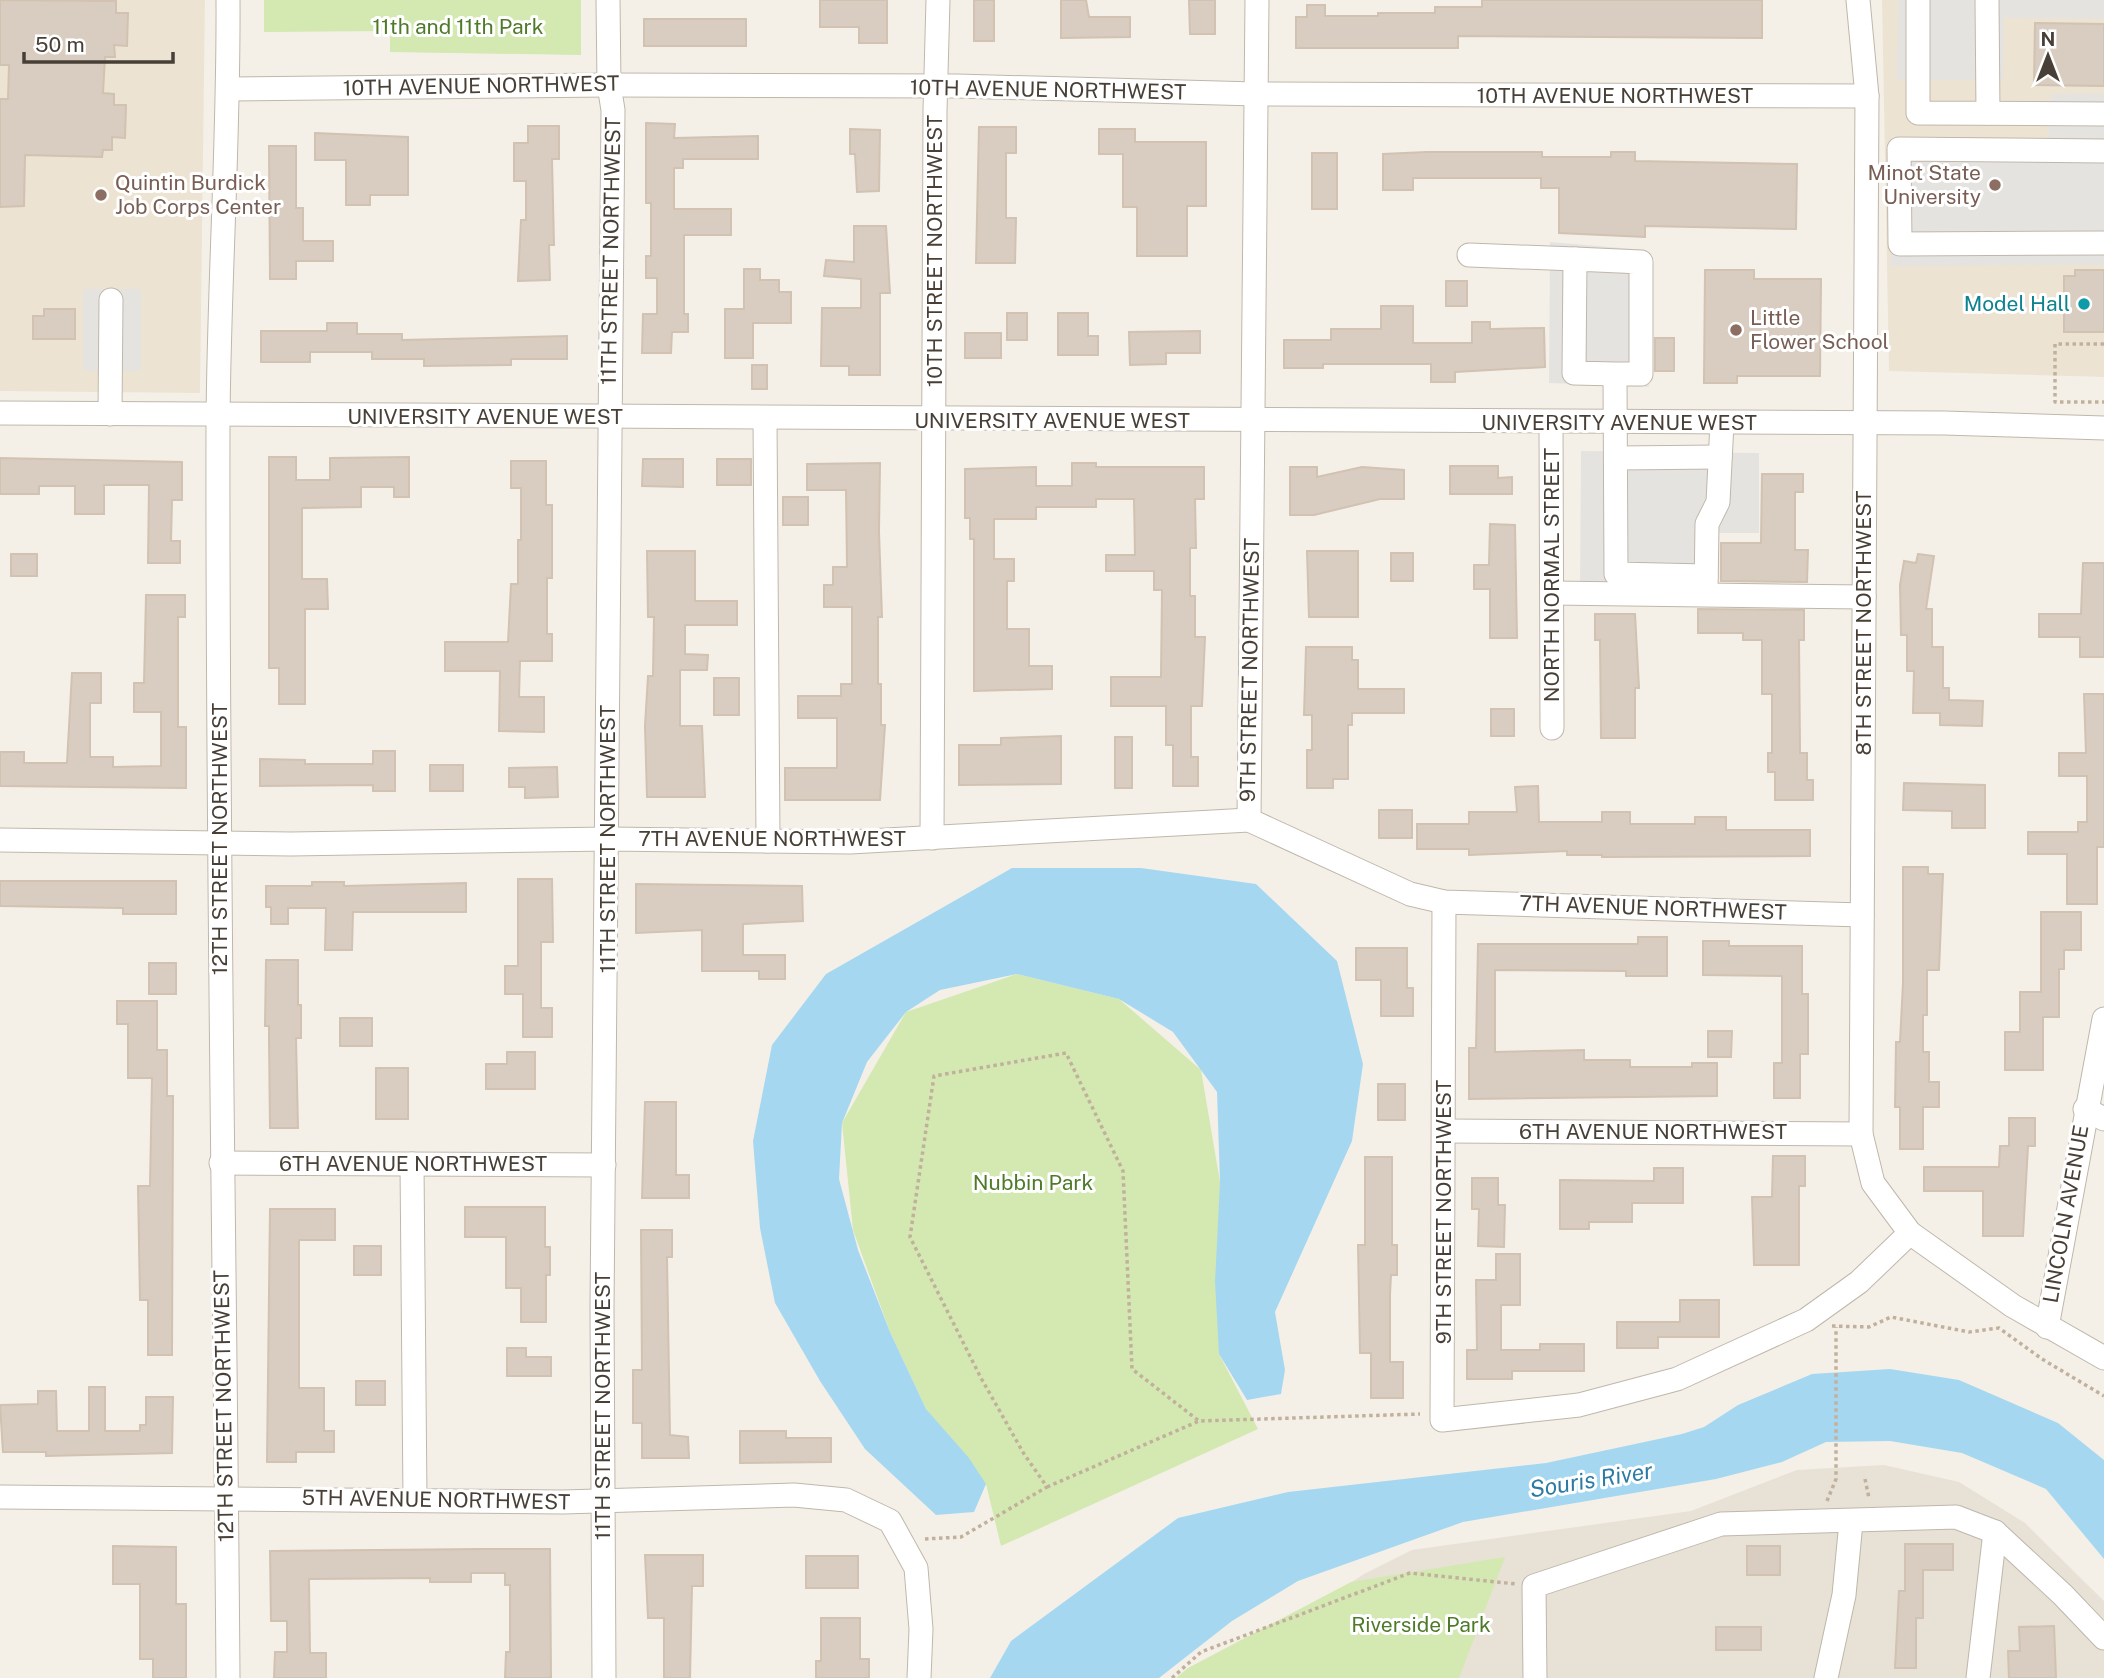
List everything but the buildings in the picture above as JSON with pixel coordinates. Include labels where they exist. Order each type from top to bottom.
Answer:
[{"type":"street","name":"12TH STREET NORTHWEST","points":[[228,0],[229,89],[218,415],[221,1163],[228,1678]]},
{"type":"street","name":"11TH STREET NORTHWEST","points":[[604,1678],[604,1165],[613,110],[609,85],[608,0]]},
{"type":"street","name":"10TH STREET NORTHWEST","points":[[932,838],[938,0]]},
{"type":"street","name":"9TH STREET NORTHWEST","points":[[1257,0],[1249,820],[1410,894],[1444,902],[1445,1131],[1432,1417]]},
{"type":"street","name":"8TH STREET NORTHWEST","points":[[1858,0],[1867,96],[1861,1134],[1873,1184],[1910,1233]]},
{"type":"street","points":[[1918,0],[1918,113],[2104,114]]},
{"type":"street","points":[[1987,0],[1988,113]]},
{"type":"street","name":"10TH AVENUE NORTHWEST","points":[[229,89],[609,85],[936,86],[1256,94],[1867,96]]},
{"type":"street","points":[[2104,151],[1899,149],[1900,244],[2104,243]]},
{"type":"street","points":[[1867,171],[1899,171]]},
{"type":"street","points":[[1866,230],[1900,229]]},
{"type":"street","points":[[1469,255],[1575,259],[1641,262],[1641,373],[1574,373],[1575,259]]},
{"type":"street","points":[[110,414],[111,300]]},
{"type":"street","points":[[1615,374],[1616,574],[1706,586],[1864,597]]},
{"type":"street","name":"UNIVERSITY AVENUE WEST","points":[[0,413],[1253,422],[1864,423],[2104,428]]},
{"type":"street","points":[[765,419],[768,841]]},
{"type":"street","name":"NORTH NORMAL STREET","points":[[1551,423],[1552,728]]},
{"type":"street","points":[[1668,423],[1668,458]]},
{"type":"street","points":[[1706,586],[1707,524],[1715,514],[1718,502],[1722,423]]},
{"type":"street","points":[[1616,458],[1720,457]]},
{"type":"street","points":[[1552,593],[1706,586]]},
{"type":"street","name":"7TH AVENUE NORTHWEST","points":[[0,840],[220,843],[608,839],[850,842],[1249,820]]},
{"type":"street","name":"7TH AVENUE NORTHWEST","points":[[1444,902],[1862,915]]},
{"type":"street","name":"LINCOLN AVENUE","points":[[2047,1327],[2094,1114],[2104,1019]]},
{"type":"street","name":"6TH AVENUE NORTHWEST","points":[[1445,1131],[1861,1134]]},
{"type":"street","name":"6TH AVENUE NORTHWEST","points":[[221,1163],[604,1165]]},
{"type":"street","points":[[412,1164],[415,1500]]},
{"type":"street","points":[[1432,1417],[1578,1405],[1676,1379],[1806,1320],[1859,1282],[1910,1233],[2047,1327],[2104,1358]]},
{"type":"street","name":"5TH AVENUE NORTHWEST","points":[[0,1497],[603,1501],[794,1495],[846,1500],[890,1521],[916,1568],[921,1629],[919,1678]]},
{"type":"street","points":[[1535,1678],[1534,1586],[1721,1524],[1956,1517],[1995,1532],[2063,1595],[2104,1639]]},
{"type":"street","points":[[1826,1678],[1844,1595],[1851,1522]]},
{"type":"street","points":[[1978,1678],[1995,1532]]},
{"type":"path","points":[[2104,344],[2055,344],[2055,402],[2104,402]]},
{"type":"path","points":[[1047,1487],[1024,1454],[981,1378],[910,1237],[934,1076],[1066,1053],[1123,1171],[1132,1369],[1199,1421]]},
{"type":"path","points":[[1806,1320],[1836,1327],[1868,1327],[1891,1317],[1969,1332],[1999,1328],[2042,1359],[2104,1396]]},
{"type":"path","points":[[1825,1506],[1836,1479],[1836,1327]]},
{"type":"path","points":[[901,1541],[961,1537],[1047,1487],[1199,1421],[1432,1417]]},
{"type":"path","points":[[1865,1479],[1870,1504]]},
{"type":"path","points":[[1172,1678],[1201,1652],[1410,1573],[1534,1586]]},
{"type":"shaded area","name":"Quintin Burdick Job Corps Center","points":[[0,0],[205,0],[200,393],[0,391]]},
{"type":"shaded area","name":"Minot State University","points":[[1882,0],[2104,0],[2104,377],[1889,371]]},
{"type":"shaded area","points":[[1898,0],[2104,0],[2104,19],[2004,18],[2003,80],[1897,80]]},
{"type":"shaded area","points":[[2051,94],[2104,94],[2104,265],[1890,266],[1895,142],[2048,141]]},
{"type":"shaded area","points":[[1550,242],[1645,250],[1649,387],[1549,383]]},
{"type":"shaded area","points":[[83,289],[141,289],[141,371],[83,371]]},
{"type":"shaded area","points":[[1581,451],[1759,453],[1759,533],[1719,533],[1716,587],[1580,584]]},
{"type":"shaded area","points":[[1884,1465],[1959,1482],[2025,1523],[2104,1601],[2104,1678],[1203,1678],[1364,1574],[1412,1550],[1691,1511],[1797,1470]]},
{"type":"green space","name":"11th and 11th Park","points":[[264,0],[581,0],[581,55],[390,52],[390,31],[264,32]]},
{"type":"green space","name":"Nubbin Park","points":[[1017,974],[1119,999],[1201,1070],[1220,1182],[1219,1354],[1258,1429],[1001,1546],[986,1484],[926,1409],[890,1332],[853,1230],[842,1123],[906,1012]]},
{"type":"green space","name":"Riverside Park","points":[[1505,1557],[1459,1678],[1176,1678],[1188,1668],[1351,1582]]},
{"type":"water","points":[[1012,868],[1141,868],[1256,884],[1337,961],[1363,1064],[1352,1141],[1275,1312],[1285,1370],[1281,1394],[1247,1400],[1219,1354],[1215,1282],[1220,1182],[1217,1092],[1173,1032],[1119,999],[1017,974],[940,990],[906,1012],[867,1062],[842,1123],[839,1179],[858,1250],[890,1332],[926,1409],[969,1458],[986,1484],[974,1512],[936,1515],[865,1449],[820,1381],[775,1303],[760,1228],[753,1141],[772,1045],[826,974]]},
{"type":"water","name":"Souris River","points":[[1890,1369],[1959,1380],[2058,1423],[2104,1460],[2104,1559],[2046,1489],[1962,1453],[1890,1441],[1826,1442],[1782,1462],[1716,1479],[1463,1522],[1298,1581],[1232,1621],[1159,1678],[990,1678],[1011,1641],[1178,1518],[1288,1492],[1546,1463],[1704,1427],[1738,1405],[1812,1374]]},
{"type":"place","name":"Minot State University","points":[[1995,185]]},
{"type":"place","name":"Quintin Burdick Job Corps Center","points":[[101,195]]},
{"type":"place","name":"Model Hall","points":[[2084,304]]},
{"type":"place","name":"Little Flower School","points":[[1736,330]]}]
